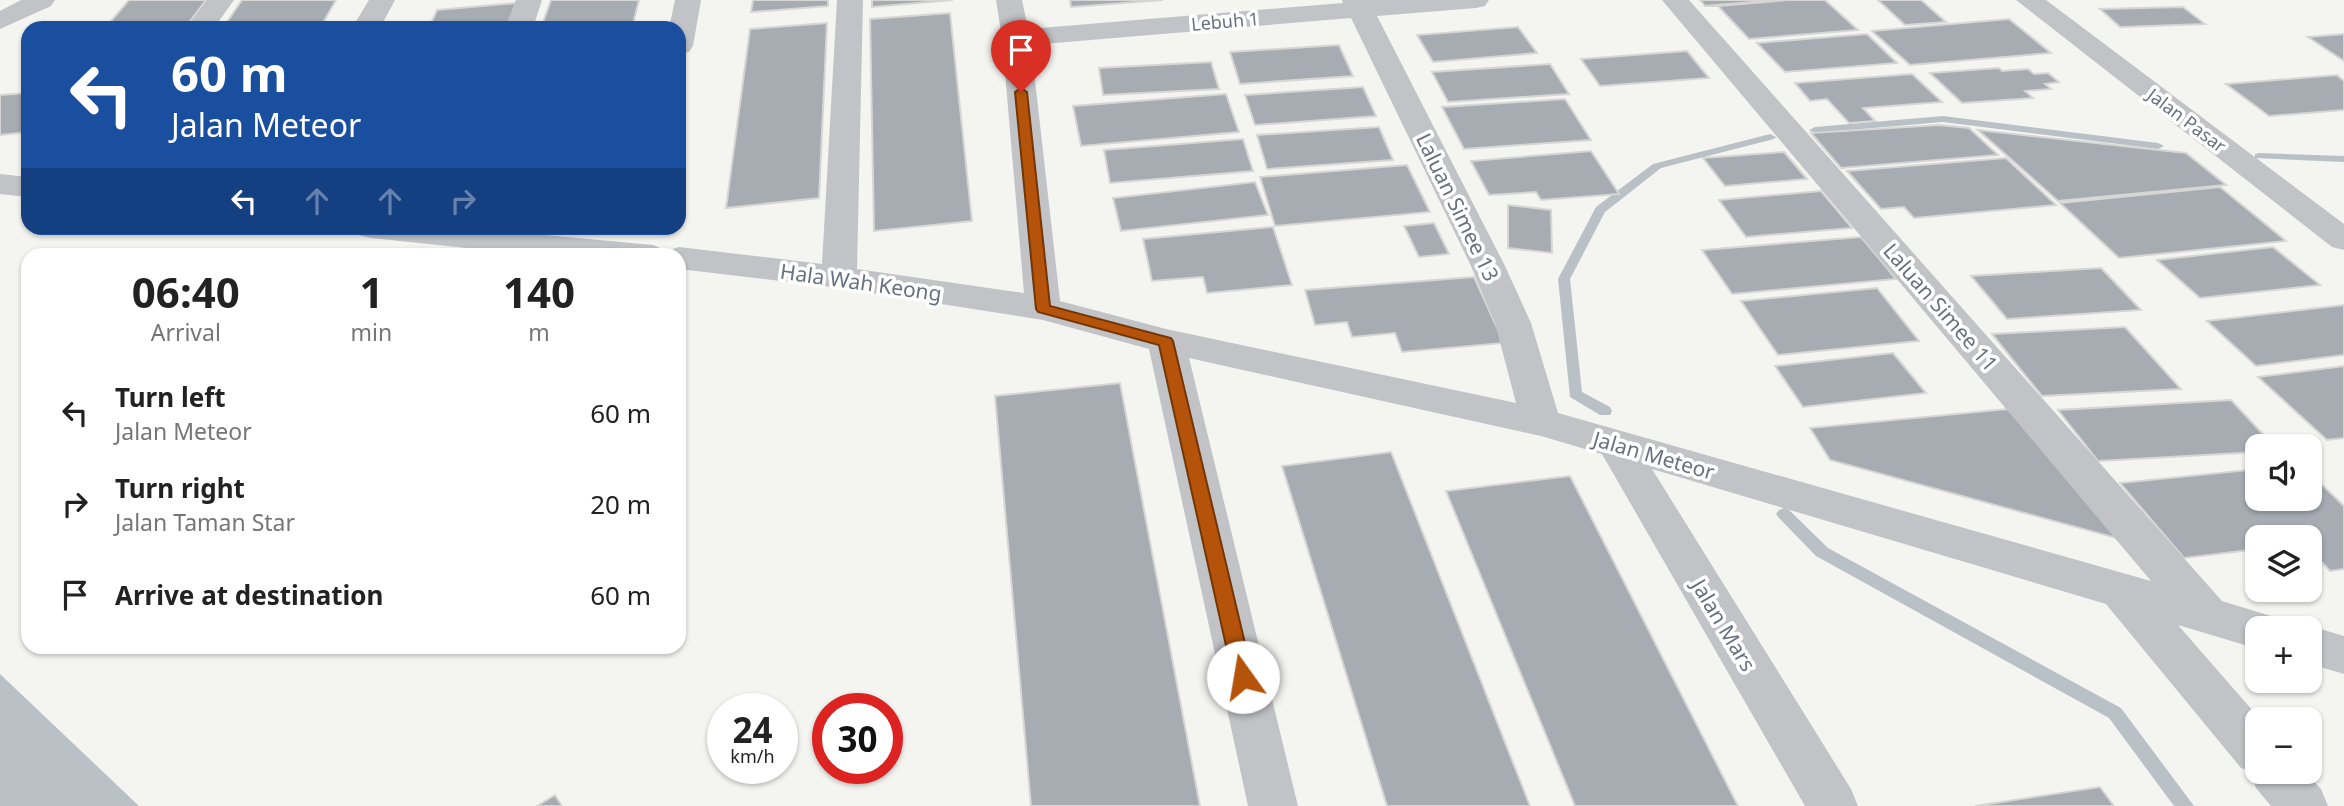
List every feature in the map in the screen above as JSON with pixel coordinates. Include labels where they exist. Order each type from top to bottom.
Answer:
[{"type":"street","points":[[205,21],[221,0]]},
{"type":"street","points":[[370,21],[383,0]]},
{"type":"street","points":[[522,21],[529,0]]},
{"type":"street","points":[[684,21],[688,0]]},
{"type":"street","points":[[839,276],[850,0]]},
{"type":"street","points":[[1009,0],[1016,38],[1043,309]]},
{"type":"street","name":"Lebuh 1","points":[[1016,38],[1357,5],[1476,0]]},
{"type":"street","name":"Laluan Simee 11","points":[[1675,0],[2207,615]]},
{"type":"street","name":"Jalan Pasar","points":[[2029,0],[2344,240]]},
{"type":"street","points":[[0,21],[35,1]]},
{"type":"street","name":"Laluan Simee 13","points":[[1357,5],[1488,266],[1513,323],[1541,422]]},
{"type":"street","points":[[0,184],[21,186]]},
{"type":"street","points":[[488,235],[644,246]]},
{"type":"street","name":"Hala Wah Keong","points":[[686,259],[839,276],[1043,309]]},
{"type":"street","name":"Jalan Meteor","points":[[1043,309],[1166,341],[1541,422],[2245,626]]},
{"type":"street","points":[[1166,341],[1273,806]]},
{"type":"street","name":"Jalan Mars","points":[[1616,444],[1833,806]]},
{"type":"street","points":[[2121,590],[2245,737]]},
{"type":"street","points":[[2322,649],[2344,655]]},
{"type":"street","points":[[2284,784],[2303,806]]},
{"type":"shaded area","points":[[0,674],[139,806],[0,806]]},
{"type":"building","points":[[129,0],[206,0],[190,21],[111,21]]},
{"type":"building","points":[[242,0],[336,0],[324,21],[228,21]]},
{"type":"building","points":[[551,0],[639,0],[634,21],[544,21]]},
{"type":"building","points":[[753,0],[828,0],[828,6],[751,12]]},
{"type":"building","points":[[872,0],[953,0],[872,7]]},
{"type":"building","points":[[1070,0],[1163,0],[1071,7]]},
{"type":"building","points":[[1700,0],[1777,0],[1705,6]]},
{"type":"building","points":[[1825,0],[1858,30],[1749,39],[1718,6]]},
{"type":"building","points":[[1878,0],[1921,0],[1946,22],[1905,25]]},
{"type":"building","points":[[516,3],[510,21],[432,21],[437,10]]},
{"type":"building","points":[[2183,7],[2205,24],[2120,27],[2100,9]]},
{"type":"building","points":[[950,13],[972,221],[874,231],[870,19]]},
{"type":"building","points":[[2009,19],[2051,53],[1910,65],[1872,31]]},
{"type":"building","points":[[827,23],[819,198],[726,208],[750,29]]},
{"type":"building","points":[[1518,27],[1537,53],[1433,62],[1417,35]]},
{"type":"building","points":[[1867,34],[1897,63],[1785,72],[1757,43]]},
{"type":"building","points":[[2344,34],[2344,61],[2308,37]]},
{"type":"building","points":[[1339,45],[1353,76],[1240,84],[1230,52]]},
{"type":"building","points":[[1687,51],[1709,78],[1600,86],[1581,59]]},
{"type":"building","points":[[1211,62],[1219,89],[1103,95],[1099,68]]},
{"type":"building","points":[[1550,64],[1569,94],[1448,102],[1432,72]]},
{"type":"building","points":[[1999,68],[2002,71],[2028,69],[2034,74],[2048,73],[2059,82],[2045,84],[2051,89],[2025,91],[2033,98],[1962,103],[1930,73]]},
{"type":"building","points":[[1912,74],[1942,102],[1863,108],[1875,121],[1849,123],[1827,99],[1810,101],[1795,83]]},
{"type":"building","points":[[2337,75],[2344,81],[2344,110],[2269,116],[2226,84]]},
{"type":"building","points":[[1363,87],[1376,116],[1255,125],[1245,95]]},
{"type":"building","points":[[21,94],[21,133],[0,135],[0,95]]},
{"type":"building","points":[[1226,94],[1239,132],[1081,146],[1073,106]]},
{"type":"building","points":[[1565,99],[1591,140],[1464,149],[1442,107]]},
{"type":"building","points":[[1939,125],[1969,128],[1998,155],[1841,168],[1811,133]]},
{"type":"building","points":[[1379,127],[1393,160],[1267,169],[1257,135]]},
{"type":"building","points":[[1978,130],[2186,153],[2226,185],[2058,201]]},
{"type":"building","points":[[1243,139],[1253,171],[1110,183],[1104,150]]},
{"type":"building","points":[[1591,151],[1619,194],[1541,200],[1536,192],[1489,195],[1471,161]]},
{"type":"building","points":[[1784,152],[1807,179],[1725,186],[1703,158]]},
{"type":"building","points":[[2006,158],[2056,205],[1914,218],[1904,207],[1881,209],[1847,171]]},
{"type":"building","points":[[1407,165],[1430,212],[1275,226],[1260,177]]},
{"type":"building","points":[[1255,182],[1268,215],[1121,231],[1113,198]]},
{"type":"building","points":[[2220,187],[2286,241],[2119,258],[2060,203]]},
{"type":"building","points":[[1821,191],[1852,228],[1746,237],[1719,200]]},
{"type":"building","points":[[1508,205],[1551,210],[1552,253],[1508,248]]},
{"type":"building","points":[[1434,223],[1449,254],[1419,257],[1404,226]]},
{"type":"building","points":[[1273,227],[1292,285],[1207,293],[1203,277],[1152,281],[1143,239]]},
{"type":"building","points":[[1861,237],[1896,279],[1732,294],[1702,250]]},
{"type":"building","points":[[2273,247],[2320,285],[2200,298],[2157,260]]},
{"type":"building","points":[[2101,268],[2141,310],[2007,319],[1971,276]]},
{"type":"building","points":[[1474,277],[1504,343],[1402,352],[1395,333],[1352,337],[1347,322],[1315,325],[1305,290]]},
{"type":"building","points":[[1877,288],[1919,341],[1778,355],[1741,301]]},
{"type":"building","points":[[2344,305],[2344,355],[2256,366],[2207,321]]},
{"type":"building","points":[[2125,327],[2181,389],[2042,396],[1992,334]]},
{"type":"building","points":[[1893,353],[1926,393],[1803,407],[1775,366]]},
{"type":"building","points":[[2344,366],[2344,438],[2327,440],[2258,377]]},
{"type":"building","points":[[1120,383],[1200,806],[1031,806],[995,396]]},
{"type":"building","points":[[2231,400],[2263,434],[2245,434],[2245,453],[2098,461],[2058,410]]},
{"type":"building","points":[[2008,409],[2120,539],[1830,460],[1810,428]]},
{"type":"building","points":[[1391,452],[1530,806],[1387,806],[1282,466]]},
{"type":"building","points":[[2245,470],[2245,511],[2322,511],[2322,485],[2344,506],[2344,569],[2330,571],[2322,562],[2322,525],[2245,525],[2245,551],[2184,558],[2120,483]]},
{"type":"building","points":[[1570,476],[1738,806],[1575,806],[1446,491]]},
{"type":"building","points":[[2100,787],[2114,806],[1975,806]]},
{"type":"building","points":[[555,795],[562,806],[537,806]]},
{"type":"waterway","points":[[1815,130],[1943,119],[2158,146]]},
{"type":"waterway","points":[[1605,411],[1575,394],[1564,279],[1600,210],[1657,166],[1770,137]]},
{"type":"waterway","points":[[2259,156],[2344,159]]},
{"type":"waterway","points":[[1784,514],[1822,552],[2115,713],[2185,806]]},
{"type":"route","points":[[1021,92],[1043,309],[1166,341],[1243,677]]}]
